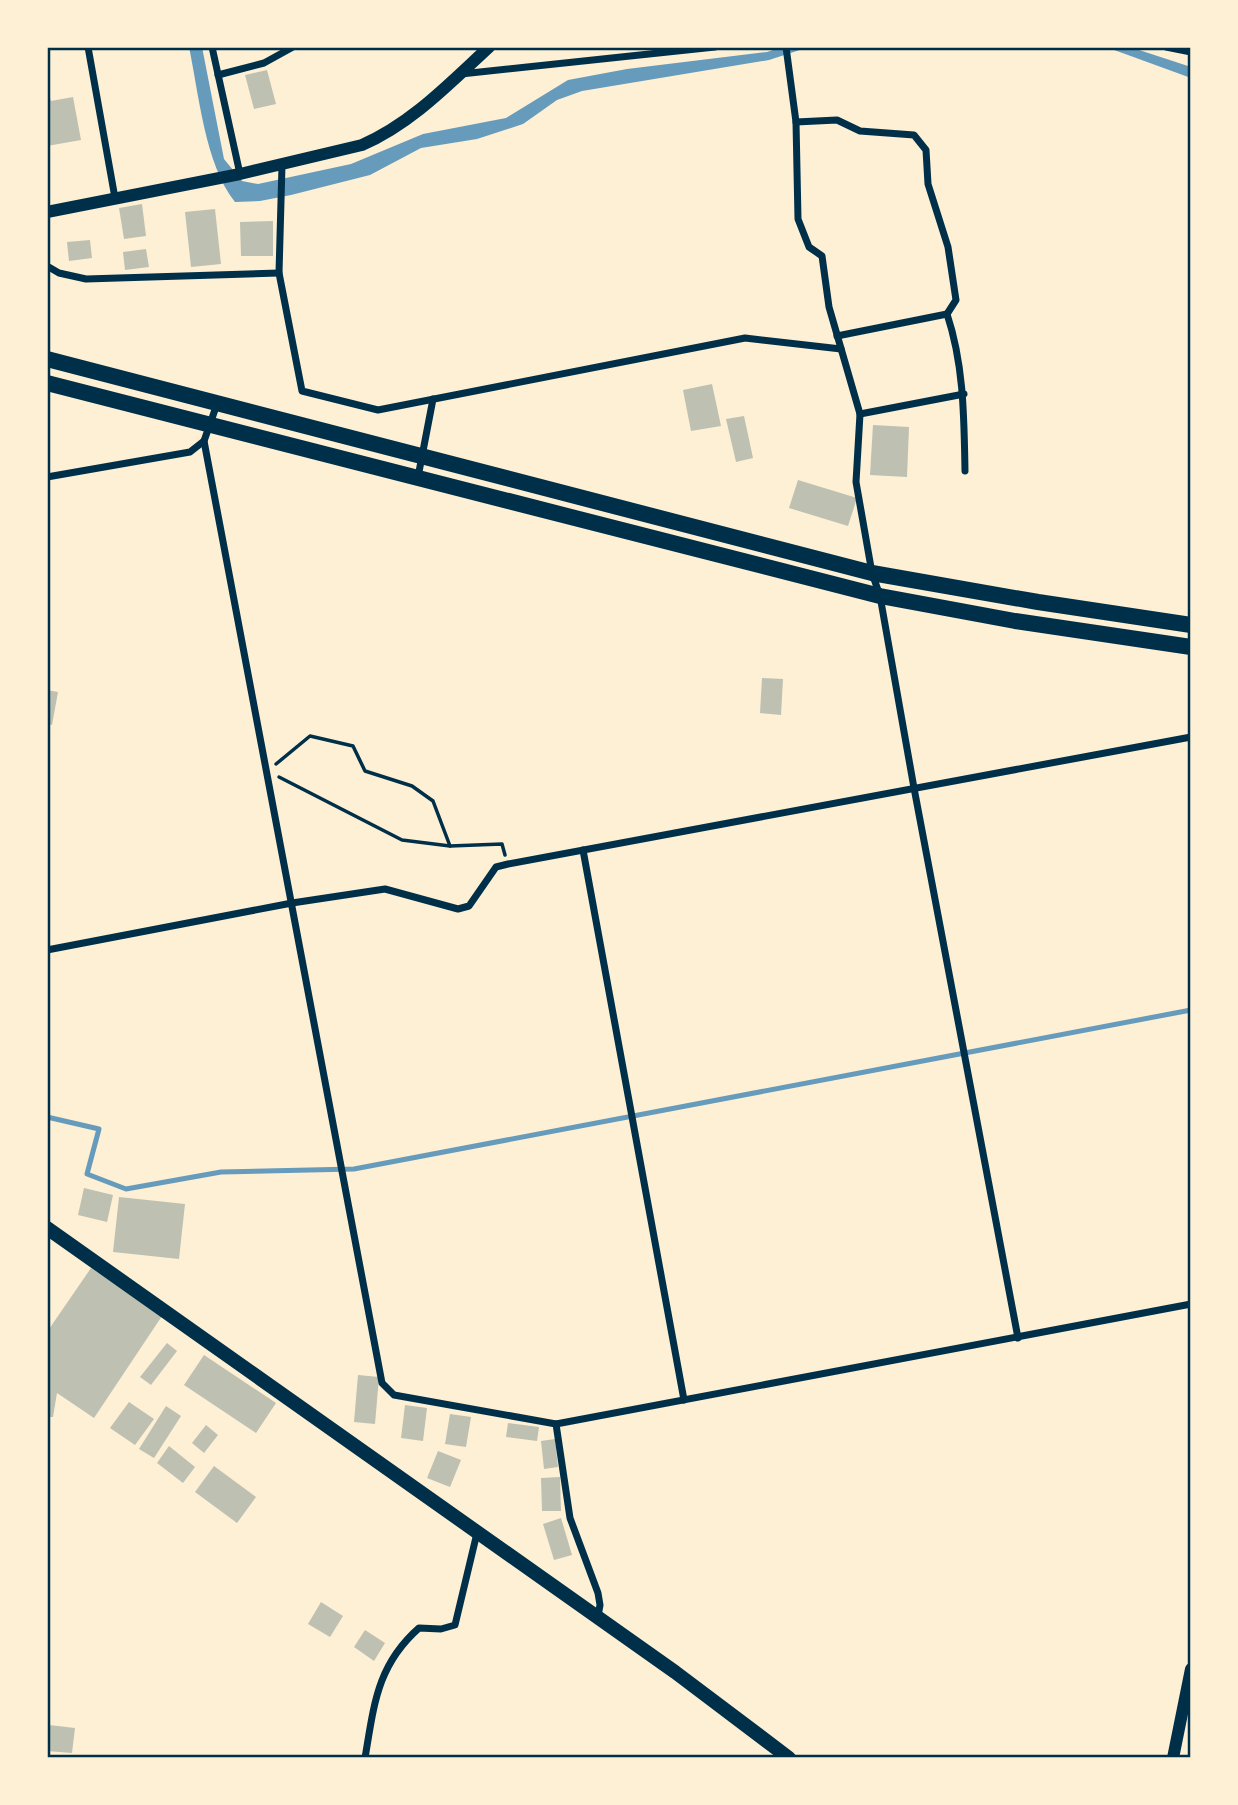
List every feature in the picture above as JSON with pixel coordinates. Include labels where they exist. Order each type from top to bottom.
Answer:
[{"type":"main road","points":[[47,359],[873,573],[1038,603],[1191,625]]},
{"type":"main road","points":[[47,383],[207,434],[418,478],[880,596],[1016,621],[1191,647]]},
{"type":"main road","points":[[47,1228],[675,1672],[789,1758]]},
{"type":"street","points":[[88,47],[115,198]]},
{"type":"street","points":[[212,47],[240,174]]},
{"type":"street","points":[[218,75],[264,63],[293,47]]},
{"type":"street","points":[[473,62],[478,47]]},
{"type":"street","points":[[47,212],[282,165],[339,152],[380,137],[414,114],[489,47]]},
{"type":"street","points":[[460,74],[713,47]]},
{"type":"street","points":[[786,47],[796,122],[798,219],[809,247],[822,256],[829,307],[860,414],[856,482],[873,573],[880,596],[1018,1338]]},
{"type":"street","points":[[1167,47],[1191,52]]},
{"type":"street","points":[[796,122],[837,120],[860,131],[914,135],[926,150],[928,184],[948,247],[956,300],[947,314],[837,336]]},
{"type":"street","points":[[282,165],[279,273],[302,391],[378,410],[745,338],[841,349]]},
{"type":"street","points":[[47,266],[59,273],[86,279],[279,273]]},
{"type":"street","points":[[947,314],[954,336],[964,394],[965,471]]},
{"type":"street","points":[[860,414],[964,394]]},
{"type":"street","points":[[418,478],[433,399]]},
{"type":"street","points":[[47,477],[190,452],[207,434],[218,403]]},
{"type":"street","points":[[207,434],[267,771],[382,1383],[394,1395],[556,1424],[1191,1304]]},
{"type":"street","points":[[47,950],[292,903],[385,889],[458,909],[469,905],[496,867],[508,864],[1191,737]]},
{"type":"street","points":[[583,850],[684,1400]]},
{"type":"street","points":[[556,1424],[570,1518],[598,1593],[600,1605],[597,1619]]},
{"type":"street","points":[[365,1758],[376,1693],[400,1645],[419,1628],[441,1629],[455,1625],[477,1533]]},
{"type":"street","points":[[1172,1758],[1191,1669]]},
{"type":"path","points":[[450,846],[433,801],[412,786],[365,771],[353,746],[310,736],[267,771],[402,841],[450,846],[502,844],[508,864]]},
{"type":"water","points":[[189,47],[202,47],[224,159],[242,181],[258,184],[351,164],[423,134],[506,118],[568,80],[627,69],[767,52],[782,47],[809,47],[769,60],[582,91],[557,100],[523,124],[477,139],[421,148],[370,175],[291,195],[260,201],[235,202],[225,186],[210,149]]},
{"type":"water","points":[[1106,47],[1130,47],[1191,67],[1191,78]]},
{"type":"building","points":[[267,70],[276,104],[254,109],[245,75]]},
{"type":"building","points":[[47,90],[51,101],[73,97],[81,140],[47,146]]},
{"type":"building","points":[[142,204],[146,236],[124,239],[119,208]]},
{"type":"building","points":[[215,209],[221,264],[191,267],[185,212]]},
{"type":"building","points":[[273,221],[273,256],[241,256],[240,222]]},
{"type":"building","points":[[90,240],[92,258],[69,261],[67,242]]},
{"type":"building","points":[[146,249],[149,267],[125,270],[123,252]]},
{"type":"building","points":[[712,384],[721,426],[691,431],[683,390]]},
{"type":"building","points":[[744,416],[753,458],[736,462],[726,419]]},
{"type":"building","points":[[873,425],[909,427],[907,477],[870,475]]},
{"type":"building","points":[[798,480],[857,498],[848,526],[789,508]]},
{"type":"building","points":[[762,678],[783,679],[781,715],[760,713]]},
{"type":"building","points":[[47,690],[58,692],[52,725],[47,724]]},
{"type":"building","points":[[84,1188],[113,1195],[107,1222],[78,1215]]},
{"type":"building","points":[[119,1197],[185,1204],[179,1259],[113,1252]]},
{"type":"building","points":[[91,1268],[162,1316],[94,1418],[57,1393],[53,1417],[47,1417],[47,1332]]},
{"type":"building","points":[[167,1343],[177,1351],[151,1385],[140,1377]]},
{"type":"building","points":[[204,1355],[276,1403],[256,1433],[184,1385]]},
{"type":"building","points":[[358,1375],[379,1377],[375,1424],[354,1422]]},
{"type":"building","points":[[129,1402],[154,1419],[135,1445],[110,1428]]},
{"type":"building","points":[[405,1405],[427,1408],[423,1441],[401,1438]]},
{"type":"building","points":[[166,1406],[181,1416],[154,1458],[139,1449]]},
{"type":"building","points":[[450,1414],[471,1417],[466,1447],[445,1444]]},
{"type":"building","points":[[508,1423],[539,1427],[537,1441],[506,1437]]},
{"type":"building","points":[[206,1425],[218,1435],[204,1453],[192,1443]]},
{"type":"building","points":[[555,1439],[558,1467],[544,1469],[541,1441]]},
{"type":"building","points":[[169,1446],[195,1467],[183,1483],[157,1463]]},
{"type":"building","points":[[438,1451],[461,1460],[450,1487],[427,1478]]},
{"type":"building","points":[[214,1466],[256,1497],[237,1523],[195,1492]]},
{"type":"building","points":[[560,1477],[561,1511],[542,1511],[541,1478]]},
{"type":"building","points":[[561,1518],[572,1555],[554,1560],[543,1524]]},
{"type":"building","points":[[321,1602],[343,1616],[330,1637],[308,1624]]},
{"type":"building","points":[[365,1630],[385,1643],[374,1661],[354,1647]]},
{"type":"building","points":[[49,1725],[75,1728],[72,1753],[47,1751]]},
{"type":"waterway","points":[[47,1117],[99,1129],[87,1174],[126,1189],[221,1172],[354,1169],[1191,1010]]}]
